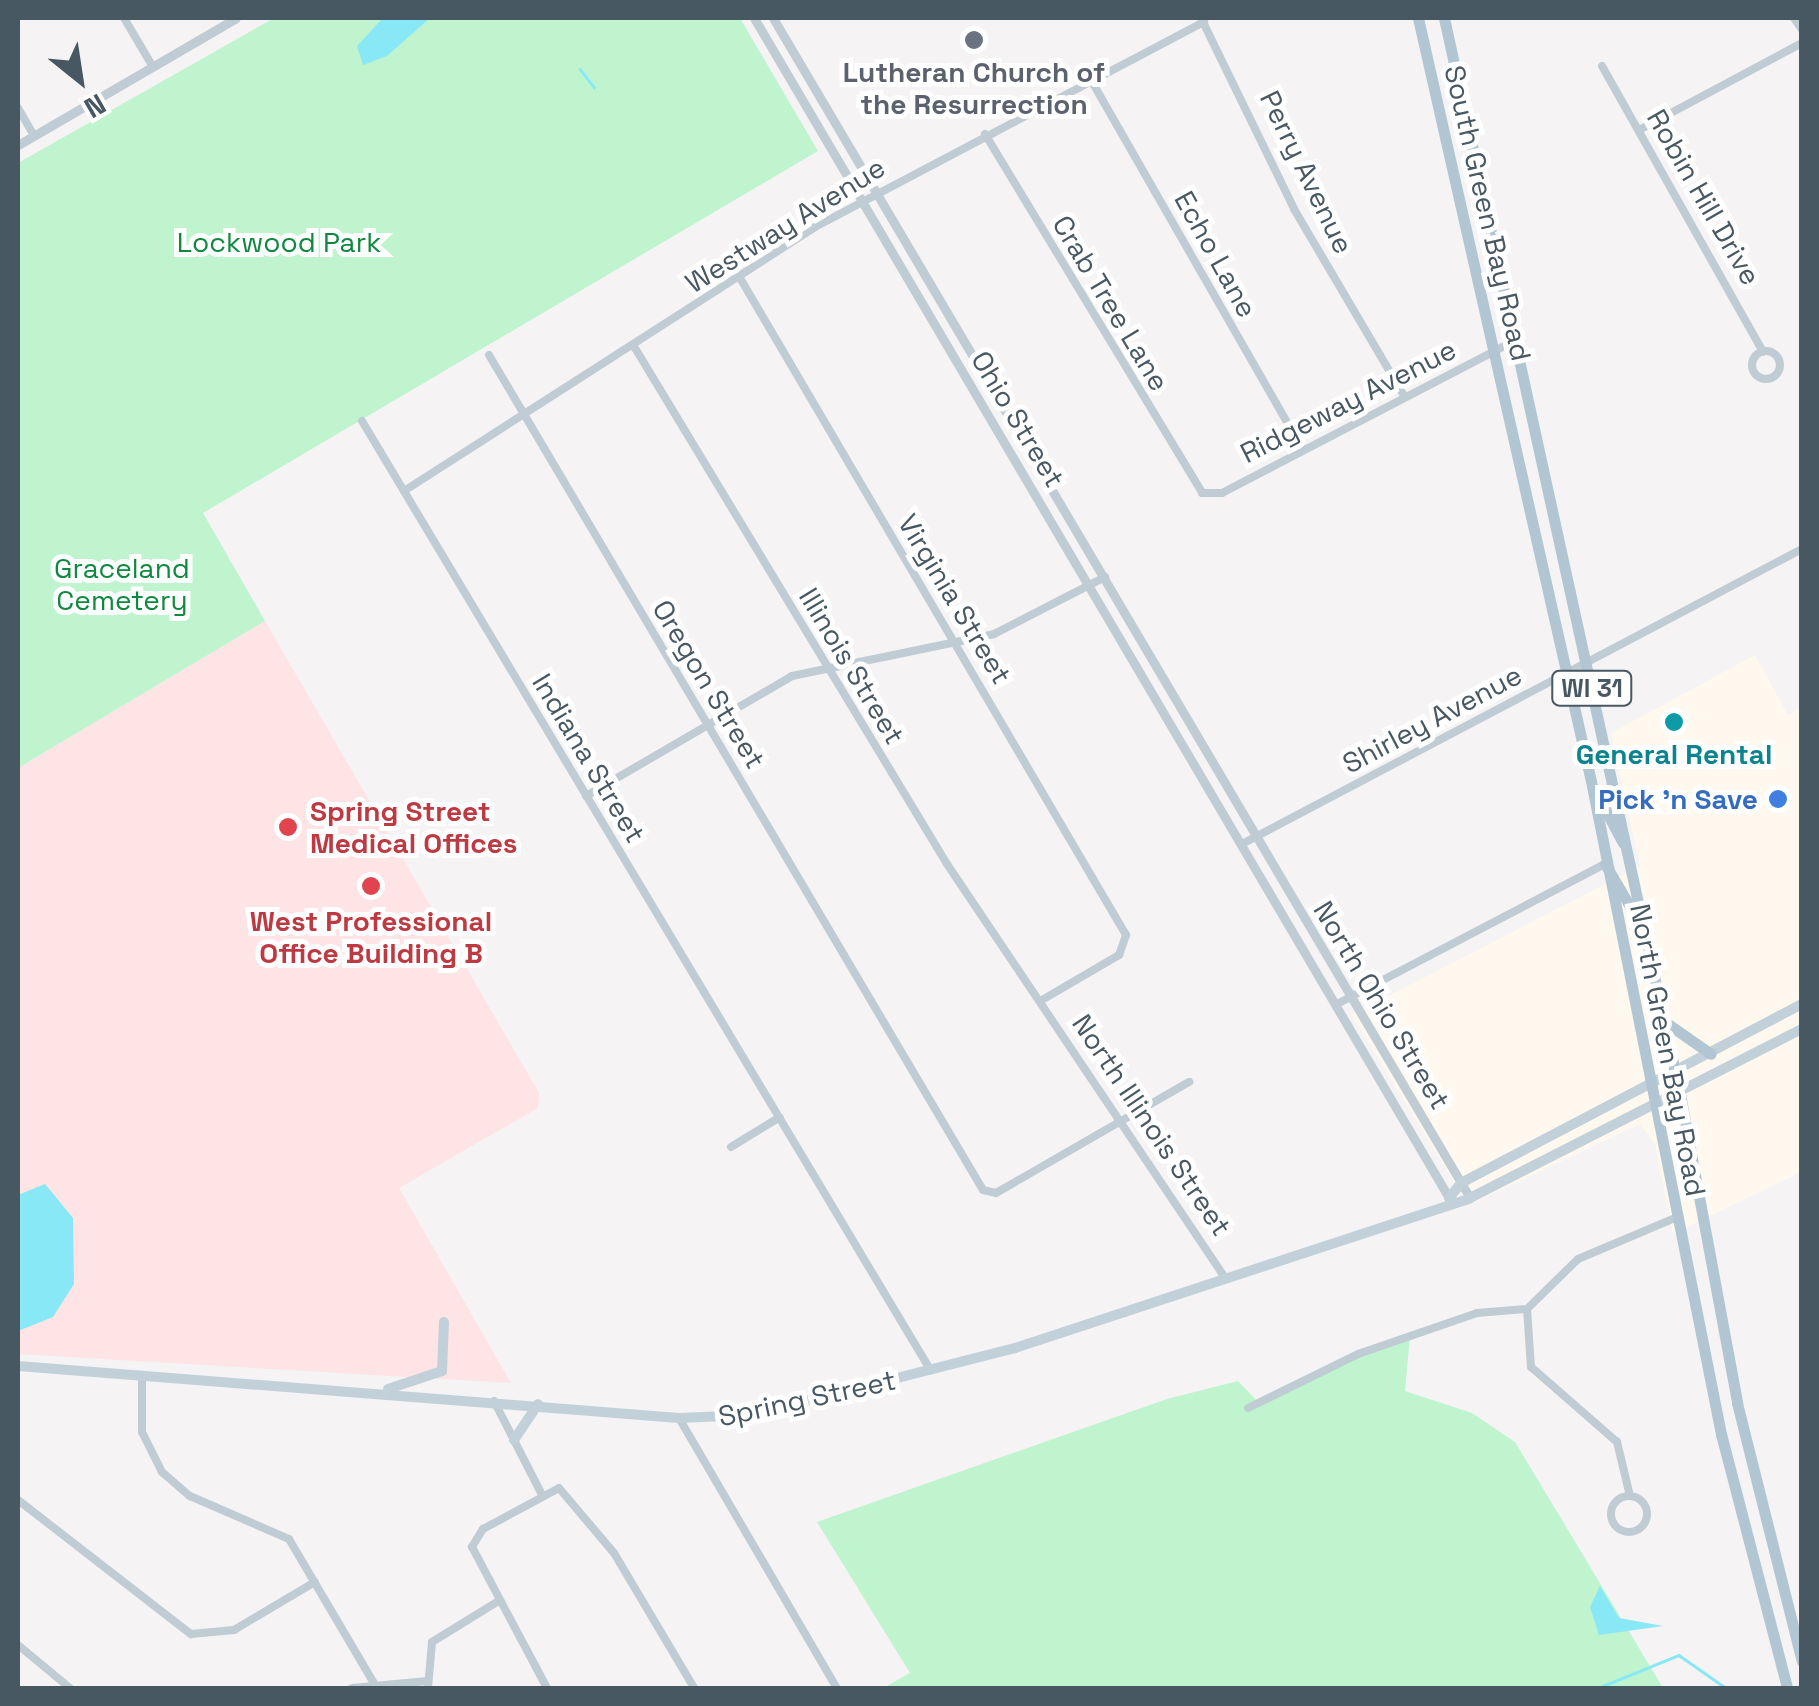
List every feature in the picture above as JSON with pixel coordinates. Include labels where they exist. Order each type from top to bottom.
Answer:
[{"type":"main road","name":"South Green Bay Road","points":[[1418,18],[1508,419]]},
{"type":"main road","name":"South Green Bay Road","points":[[1444,18],[1531,406]]},
{"type":"main road","name":"North Green Bay Road","points":[[1531,406],[1664,1016],[1738,1403],[1802,1661]]},
{"type":"main road","name":"North Green Bay Road","points":[[1508,419],[1592,786],[1675,1218],[1787,1688]]},
{"type":"main road","points":[[1592,786],[1627,848]]},
{"type":"main road","points":[[1605,864],[1643,928]]},
{"type":"main road","points":[[1450,1198],[1461,1183],[1802,1004]]},
{"type":"main road","points":[[1664,1016],[1674,1036],[1712,1054]]},
{"type":"main road","name":"Spring Street","points":[[18,1366],[494,1400],[678,1418],[752,1415],[930,1371],[1450,1198],[1470,1198],[1654,1100],[1680,1094],[1802,1029]]},
{"type":"main road","points":[[368,1391],[442,1371],[444,1322]]},
{"type":"main road","points":[[514,1440],[538,1404]]},
{"type":"street","points":[[124,18],[153,66]]},
{"type":"street","points":[[18,145],[236,18]]},
{"type":"street","name":"Ohio Street","points":[[754,18],[1242,844]]},
{"type":"street","name":"Ohio Street","points":[[773,18],[1106,576],[1256,836]]},
{"type":"street","points":[[1794,18],[1802,30]]},
{"type":"street","name":"Westway Avenue","points":[[404,492],[636,348],[876,191],[1202,20]]},
{"type":"street","name":"Perry Avenue","points":[[1202,20],[1294,208],[1404,396]]},
{"type":"street","points":[[1639,130],[1802,43]]},
{"type":"street","name":"Robin Hill Drive","points":[[1602,66],[1763,352]]},
{"type":"street","name":"Echo Lane","points":[[1091,80],[1303,450]]},
{"type":"street","points":[[18,108],[34,136]]},
{"type":"street","name":"Crab Tree Lane","points":[[985,134],[1200,492]]},
{"type":"street","name":"Virginia Street","points":[[740,278],[955,643],[1126,946],[1042,1000]]},
{"type":"street","points":[[946,340],[960,332]]},
{"type":"street","name":"Ridgeway Avenue","points":[[1200,492],[1222,492],[1516,340]]},
{"type":"street","name":"Illinois Street","points":[[636,348],[827,668],[1042,1000]]},
{"type":"street","name":"Oregon Street","points":[[489,355],[981,1187],[996,1194],[1124,1118]]},
{"type":"street","name":"Indiana Street","points":[[362,421],[930,1371]]},
{"type":"street","points":[[1014,456],[1029,448]]},
{"type":"street","name":"Shirley Avenue","points":[[1242,844],[1802,550]]},
{"type":"street","points":[[586,796],[774,684],[827,668],[1011,629],[1106,576]]},
{"type":"street","points":[[1138,666],[1153,658]]},
{"type":"street","points":[[1187,748],[1201,740]]},
{"type":"street","name":"North Ohio Street","points":[[1256,836],[1470,1198]]},
{"type":"street","name":"North Ohio Street","points":[[1242,844],[1450,1198]]},
{"type":"street","points":[[1337,1004],[1605,864]]},
{"type":"street","name":"North Illinois Street","points":[[1042,1000],[1124,1118],[1224,1276]]},
{"type":"street","points":[[1124,1118],[1188,1082]]},
{"type":"street","points":[[1393,1100],[1406,1090]]},
{"type":"street","points":[[730,1148],[780,1117]]},
{"type":"street","points":[[1419,1145],[1434,1137]]},
{"type":"street","points":[[1248,1408],[1358,1354],[1477,1313],[1527,1309],[1578,1259],[1675,1218]]},
{"type":"street","points":[[1527,1309],[1532,1367],[1617,1442],[1630,1496],[1647,1516],[1627,1532],[1611,1516],[1630,1496]]},
{"type":"street","points":[[142,1377],[140,1423],[162,1472],[190,1496],[280,1531],[315,1582],[375,1685]]},
{"type":"street","points":[[494,1400],[542,1495]]},
{"type":"street","points":[[678,1418],[837,1688]]},
{"type":"street","points":[[547,1688],[473,1560],[474,1540],[559,1488],[574,1496],[694,1688]]},
{"type":"street","points":[[18,1500],[192,1634],[234,1630],[315,1582]]},
{"type":"street","points":[[352,1688],[428,1685],[432,1642],[497,1602]]},
{"type":"street","points":[[18,1645],[70,1688]]},
{"type":"shaded area","points":[[265,621],[539,1093],[538,1108],[399,1188],[511,1383],[18,1354],[18,768]]},
{"type":"shaded area","points":[[1755,655],[1788,715],[1801,708],[1801,1172],[1673,1234],[1655,1144],[1640,1124],[1468,1205],[1352,1015],[1640,866],[1611,733]]},
{"type":"green space","name":"Lockwood Park","points":[[274,18],[740,18],[818,151],[203,513],[265,621],[18,768],[18,163]]},
{"type":"green space","points":[[1410,1336],[1405,1391],[1472,1413],[1515,1442],[1663,1688],[883,1688],[910,1673],[817,1522],[1167,1399],[1238,1381],[1257,1401]]},
{"type":"water","points":[[383,18],[430,18],[387,56],[363,65],[357,46]]},
{"type":"water","points":[[45,1184],[73,1218],[74,1284],[53,1317],[18,1331],[18,1195]]},
{"type":"water","points":[[1600,1586],[1619,1618],[1663,1626],[1599,1635],[1590,1607]]},
{"type":"waterway","points":[[580,69],[594,87]]},
{"type":"waterway","points":[[1598,1688],[1679,1655],[1726,1688]]},
{"type":"place","name":"Lutheran Church of the Resurrection","points":[[974,40]]},
{"type":"place","name":"General Rental","points":[[1674,722]]},
{"type":"place","name":"Pick 'n Save","points":[[1778,799]]},
{"type":"place","name":"Spring Street Medical Offices","points":[[288,827]]},
{"type":"place","name":"West Professional Office Building B","points":[[371,886]]},
{"type":"park label","name":"Graceland Cemetery","points":[[122,584]]}]
